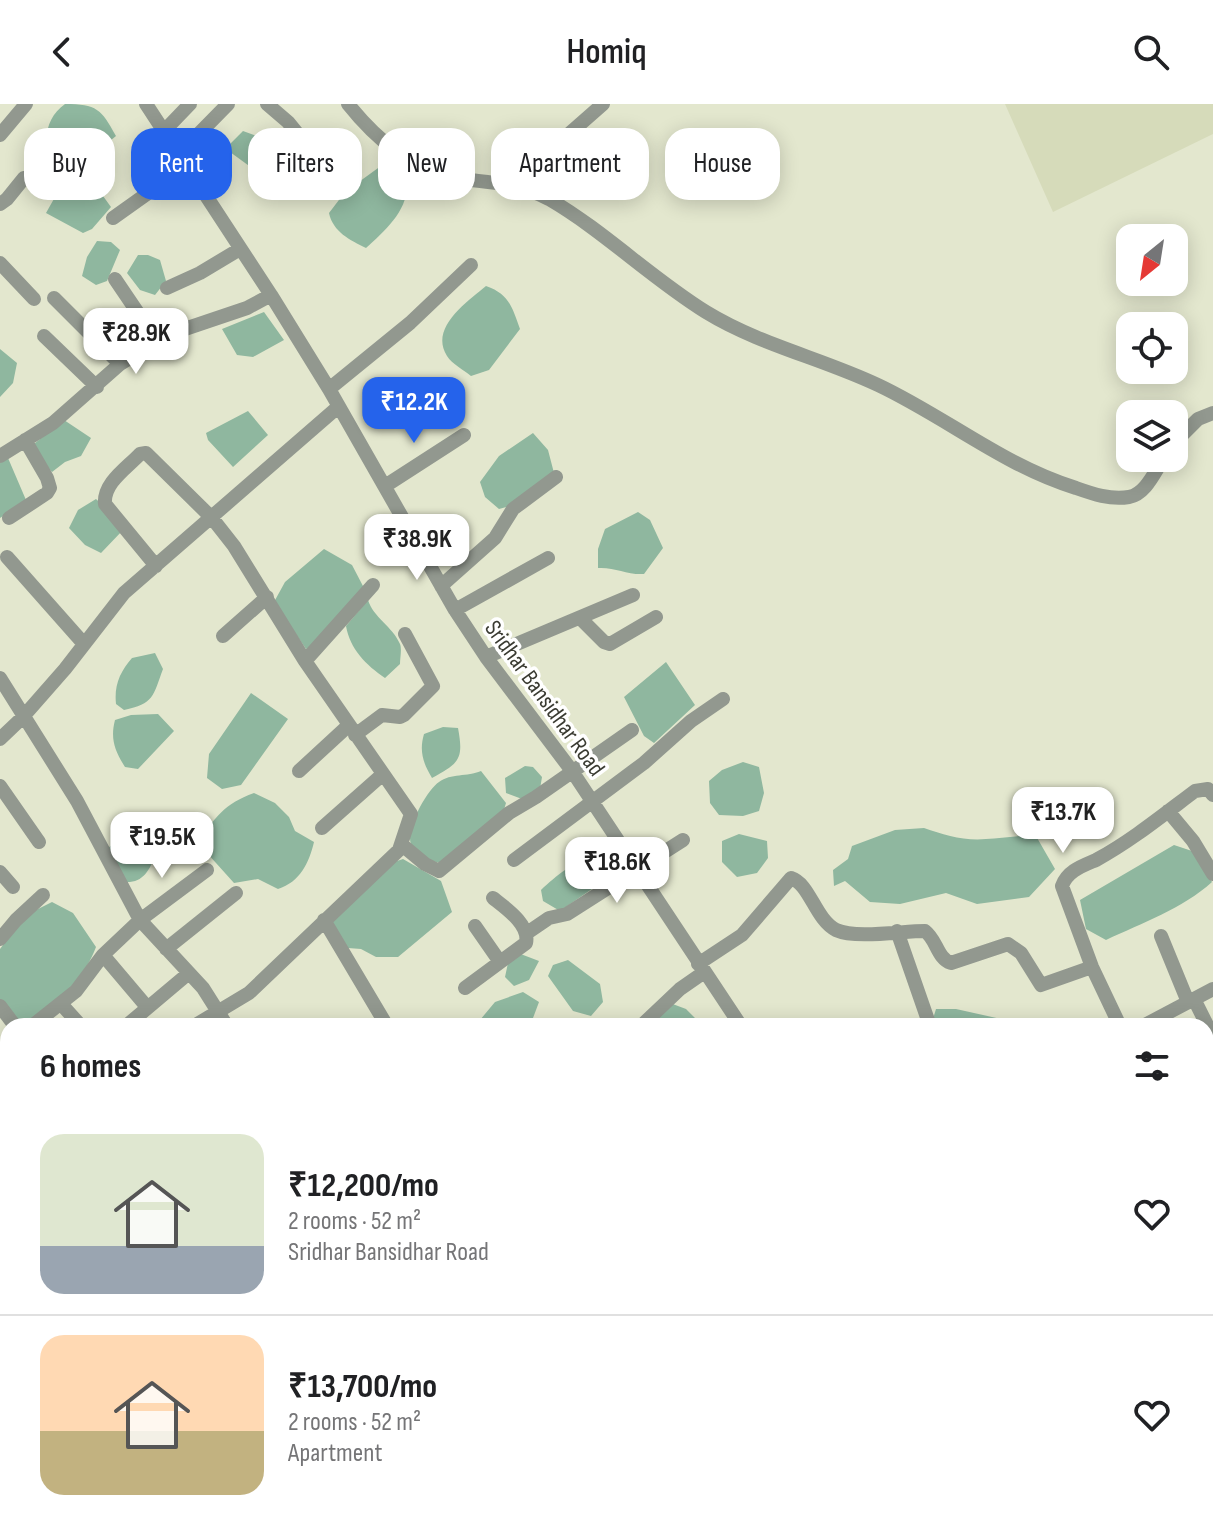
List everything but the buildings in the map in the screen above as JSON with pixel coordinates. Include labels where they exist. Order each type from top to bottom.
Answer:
[{"type":"street","points":[[0,135],[26,104]]},
{"type":"street","name":"Sridhar Bansidhar Road","points":[[146,104],[162,128]]},
{"type":"street","points":[[167,128],[190,104]]},
{"type":"street","points":[[208,128],[228,104]]},
{"type":"street","points":[[267,104],[293,128]]},
{"type":"street","points":[[348,104],[379,138],[428,169],[456,178],[491,182]]},
{"type":"street","points":[[576,128],[603,104]]},
{"type":"street","points":[[0,204],[24,178]]},
{"type":"street","points":[[113,218],[134,200]]},
{"type":"street","name":"Sridhar Bansidhar Road","points":[[208,200],[329,389],[455,610],[486,657],[572,771],[735,1018]]},
{"type":"street","points":[[549,200],[687,299],[736,329],[881,386],[1022,468],[1112,498],[1135,496],[1155,472]]},
{"type":"street","points":[[167,288],[240,249]]},
{"type":"street","points":[[0,263],[34,299]]},
{"type":"street","points":[[329,389],[410,323],[471,265]]},
{"type":"street","points":[[115,279],[157,341]]},
{"type":"street","points":[[0,456],[53,423],[120,364],[167,335],[247,308],[271,295]]},
{"type":"street","points":[[54,298],[120,364]]},
{"type":"street","points":[[44,336],[97,387]]},
{"type":"street","points":[[0,739],[24,715],[124,593],[338,407]]},
{"type":"street","points":[[1188,429],[1198,419],[1213,413]]},
{"type":"street","points":[[385,486],[464,435]]},
{"type":"street","points":[[9,518],[50,488],[25,440]]},
{"type":"street","points":[[156,566],[105,504],[107,488],[140,454],[146,453],[212,518],[234,546],[305,661],[411,814],[399,850],[249,993],[206,1018]]},
{"type":"street","points":[[441,586],[495,538],[510,511],[556,477]]},
{"type":"street","points":[[7,557],[84,644]]},
{"type":"street","points":[[455,610],[548,558]]},
{"type":"street","points":[[305,661],[373,585]]},
{"type":"street","points":[[486,657],[633,595]]},
{"type":"street","points":[[223,636],[267,597]]},
{"type":"street","points":[[580,618],[604,642],[610,644],[656,617]]},
{"type":"street","points":[[299,771],[352,730],[382,715],[404,715],[433,686],[405,634]]},
{"type":"street","points":[[0,678],[77,801],[140,920],[203,988],[222,1018]]},
{"type":"street","points":[[514,860],[644,763],[691,721],[723,699]]},
{"type":"street","points":[[401,844],[425,864],[439,871],[509,813],[632,730]]},
{"type":"street","points":[[322,828],[383,774]]},
{"type":"street","points":[[0,786],[39,842]]},
{"type":"street","points":[[1116,1018],[1092,967],[1062,886],[1063,881],[1071,872],[1114,850],[1203,788],[1213,795]]},
{"type":"street","points":[[1168,811],[1193,841],[1213,874]]},
{"type":"street","points":[[527,933],[549,918],[567,914],[683,840]]},
{"type":"street","points":[[46,1018],[76,991],[103,955],[140,920],[207,870]]},
{"type":"street","points":[[0,872],[13,887]]},
{"type":"street","points":[[649,1018],[700,968],[742,935],[791,878],[800,882],[818,913],[832,928],[856,934],[897,931],[929,934],[942,957],[951,963],[998,946],[1014,946],[1041,985],[1092,967]]},
{"type":"street","points":[[166,949],[236,893]]},
{"type":"street","points":[[0,939],[43,895]]},
{"type":"street","points":[[465,988],[526,943],[527,933],[511,912],[493,898]]},
{"type":"street","points":[[324,920],[382,1018]]},
{"type":"street","points":[[475,926],[500,962]]},
{"type":"street","points":[[897,931],[927,1018]]},
{"type":"street","points":[[1161,936],[1201,1018]]},
{"type":"street","points":[[103,955],[147,1007]]},
{"type":"street","points":[[135,1018],[189,973]]},
{"type":"street","points":[[1158,1018],[1213,989]]},
{"type":"street","points":[[62,1005],[74,1018]]},
{"type":"shaded area","points":[[65,104],[91,107],[102,114],[111,128],[48,128],[56,112]]},
{"type":"shaded area","points":[[1005,104],[1213,104],[1213,134],[1053,212]]},
{"type":"shaded area","points":[[243,131],[248,133],[248,165],[232,153],[232,142]]},
{"type":"shaded area","points":[[378,168],[378,200],[405,200],[396,217],[366,248],[338,230],[329,213],[339,200],[362,200],[362,180]]},
{"type":"shaded area","points":[[53,200],[106,200],[111,207],[92,229],[83,233],[46,213]]},
{"type":"shaded area","points":[[97,241],[111,242],[120,250],[107,281],[96,285],[82,276],[87,257]]},
{"type":"shaded area","points":[[138,255],[160,260],[166,281],[155,295],[140,290],[127,273]]},
{"type":"shaded area","points":[[486,286],[505,297],[520,329],[489,370],[471,376],[447,356],[443,336],[453,316]]},
{"type":"shaded area","points":[[264,312],[284,340],[253,357],[237,355],[222,329]]},
{"type":"shaded area","points":[[0,349],[17,363],[13,383],[0,397]]},
{"type":"shaded area","points":[[248,411],[268,435],[233,467],[208,440],[206,433]]},
{"type":"shaded area","points":[[64,420],[91,438],[81,456],[65,462],[52,472],[30,447]]},
{"type":"shaded area","points":[[533,433],[548,450],[554,473],[514,505],[499,509],[485,497],[480,482],[499,456]]},
{"type":"shaded area","points":[[8,458],[26,500],[0,518],[0,463]]},
{"type":"shaded area","points":[[96,499],[123,530],[101,553],[85,545],[69,528],[78,510]]},
{"type":"shaded area","points":[[638,512],[650,520],[663,548],[644,574],[598,568],[598,549],[605,529]]},
{"type":"shaded area","points":[[324,549],[352,565],[364,588],[315,645],[306,649],[274,602],[285,582]]},
{"type":"shaded area","points":[[368,600],[401,646],[400,664],[385,678],[360,656],[346,626]]},
{"type":"shaded area","points":[[155,653],[163,669],[154,692],[147,702],[124,710],[116,704],[121,674],[132,658]]},
{"type":"shaded area","points":[[666,662],[695,705],[654,743],[644,736],[624,697]]},
{"type":"shaded area","points":[[251,693],[288,719],[241,785],[222,789],[207,778],[209,754]]},
{"type":"shaded area","points":[[158,714],[174,731],[138,769],[125,767],[114,745],[115,720],[131,715]]},
{"type":"shaded area","points":[[443,727],[458,728],[460,754],[454,764],[432,778],[423,757],[424,734]]},
{"type":"shaded area","points":[[743,762],[759,767],[764,793],[759,811],[743,816],[719,815],[710,803],[709,781],[722,770]]},
{"type":"shaded area","points":[[525,766],[533,767],[542,777],[540,789],[522,799],[506,793],[505,778]]},
{"type":"shaded area","points":[[481,771],[506,803],[502,816],[442,863],[420,855],[411,844],[411,829],[418,810],[434,786],[444,779]]},
{"type":"shaded area","points":[[254,793],[275,803],[289,817],[295,831],[314,842],[302,871],[292,882],[278,889],[258,879],[234,883],[198,843],[221,812]]},
{"type":"shaded area","points":[[924,828],[970,839],[1036,836],[1055,869],[1029,897],[977,904],[946,893],[900,904],[870,902],[845,881],[834,886],[833,870],[848,859],[852,846],[895,830]]},
{"type":"shaded area","points":[[130,831],[155,856],[144,875],[125,882],[108,848]]},
{"type":"shaded area","points":[[739,834],[767,841],[768,858],[757,873],[737,877],[722,862],[722,841]]},
{"type":"shaded area","points":[[1174,845],[1192,851],[1212,882],[1175,908],[1106,940],[1086,929],[1080,900]]},
{"type":"shaded area","points":[[596,858],[605,868],[605,880],[560,911],[543,901],[541,890],[553,879],[573,865]]},
{"type":"shaded area","points":[[403,859],[441,881],[452,912],[398,957],[376,957],[361,949],[348,948],[331,921],[391,863]]},
{"type":"shaded area","points":[[52,902],[73,913],[96,947],[76,983],[57,1004],[37,1018],[15,1018],[0,1000],[0,949],[15,929],[36,910]]},
{"type":"shaded area","points":[[518,953],[539,961],[529,980],[514,986],[505,977],[508,963]]},
{"type":"shaded area","points":[[568,960],[600,984],[603,1002],[591,1016],[573,1011],[548,976],[553,965]]},
{"type":"shaded area","points":[[523,992],[539,1002],[533,1018],[482,1018],[495,1002]]},
{"type":"shaded area","points":[[670,1003],[686,1009],[695,1018],[656,1018]]},
{"type":"shaded area","points":[[936,1009],[956,1009],[996,1018],[933,1018]]}]
